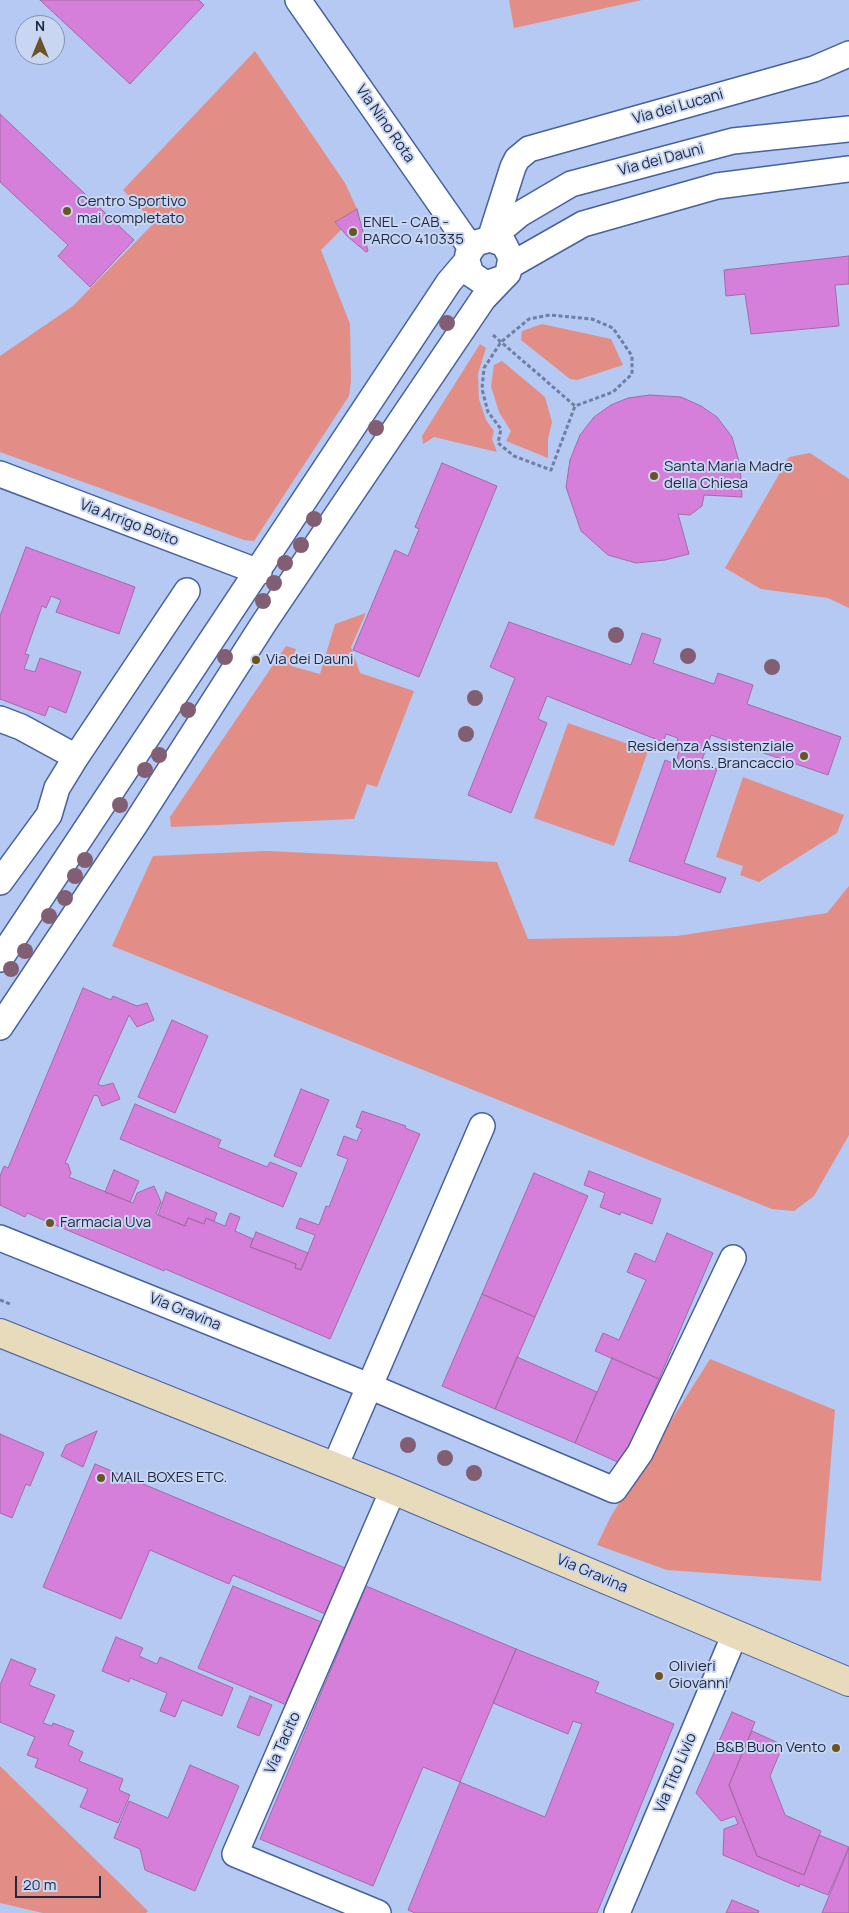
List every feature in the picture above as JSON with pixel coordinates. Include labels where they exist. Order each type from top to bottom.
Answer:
[{"type":"main road","name":"Via Gravina","points":[[6,1333],[393,1490],[849,1682]]},
{"type":"street","name":"Via Nino Rota","points":[[298,0],[476,249]]},
{"type":"street","name":"Via dei Lucani","points":[[513,167],[517,159],[529,149],[814,69],[849,54]]},
{"type":"street","name":"Via dei Dauni","points":[[0,959],[259,572],[449,282],[476,249],[520,214],[570,184],[733,141],[849,129]]},
{"type":"street","points":[[513,167],[476,249],[471,274],[483,282],[489,283],[582,224],[717,186],[849,169]]},
{"type":"street","points":[[513,167],[518,188],[530,198],[545,199]]},
{"type":"street","points":[[0,1027],[136,823],[264,622],[483,299],[507,272],[512,258],[504,244],[476,249]]},
{"type":"street","name":"Via Arrigo Boito","points":[[0,474],[259,572]]},
{"type":"street","points":[[0,882],[49,816],[58,788],[76,757],[187,591]]},
{"type":"street","points":[[235,608],[264,622]]},
{"type":"street","points":[[0,719],[21,727],[76,757]]},
{"type":"street","points":[[335,1466],[482,1126]]},
{"type":"street","name":"Via Gravina","points":[[0,1238],[369,1386],[614,1490],[640,1453],[733,1258]]},
{"type":"street","name":"Via Tacito","points":[[378,1913],[235,1854],[393,1490]]},
{"type":"street","name":"Via Tito Livio","points":[[617,1913],[735,1634]]},
{"type":"path","points":[[550,315],[592,319],[613,328],[632,356],[632,374],[613,392],[575,406],[551,470],[514,456],[498,443],[500,429],[488,412],[482,388],[484,368],[500,342],[529,319],[550,315]]},
{"type":"path","points":[[493,335],[575,406]]},
{"type":"shaded area","points":[[509,0],[642,0],[514,28]]},
{"type":"shaded area","points":[[255,51],[345,183],[357,209],[335,222],[341,230],[321,250],[350,324],[351,381],[349,396],[254,541],[244,540],[0,452],[0,356],[73,306],[154,223],[123,190]]},
{"type":"shaded area","points":[[542,324],[611,339],[623,365],[577,380],[570,379],[521,340],[522,331]]},
{"type":"shaded area","points":[[480,344],[486,348],[478,374],[479,399],[486,420],[494,431],[492,439],[497,452],[434,437],[423,444],[422,436]]},
{"type":"shaded area","points":[[502,361],[545,397],[552,422],[548,439],[548,458],[506,441],[511,431],[499,412],[491,386],[494,365]]},
{"type":"shaded area","points":[[810,453],[849,479],[849,608],[828,598],[761,589],[725,568],[789,457]]},
{"type":"shaded area","points":[[366,613],[351,647],[360,673],[414,691],[377,787],[367,784],[354,819],[171,827],[170,817],[286,646],[296,649],[291,666],[320,674],[335,624]]},
{"type":"shaded area","points":[[568,723],[648,751],[614,846],[534,818]]},
{"type":"shaded area","points":[[743,777],[844,815],[837,833],[759,882],[740,875],[743,866],[716,857]]},
{"type":"shaded area","points":[[267,851],[497,862],[528,939],[677,936],[827,913],[849,886],[849,1135],[814,1196],[794,1211],[772,1209],[112,946],[153,856]]},
{"type":"shaded area","points":[[710,1359],[835,1410],[821,1581],[667,1570],[597,1545],[611,1516]]},
{"type":"shaded area","points":[[0,1766],[148,1911],[146,1913],[43,1913],[0,1903]]},
{"type":"building","points":[[40,0],[199,0],[204,5],[130,84],[65,23],[65,15],[56,15]]},
{"type":"building","name":"Centro Sportivo mai completato","points":[[0,114],[134,240],[90,287],[58,256],[68,245],[0,182]]},
{"type":"building","name":"ENEL - CAB - PARCO 410335","points":[[357,209],[368,251],[366,252],[347,236],[335,222]]},
{"type":"building","points":[[849,256],[849,284],[835,285],[839,326],[751,334],[745,294],[726,296],[724,270]]},
{"type":"building","name":"Santa Maria Madre della Chiesa","points":[[650,395],[681,397],[701,406],[717,417],[732,437],[740,465],[742,497],[704,495],[702,506],[690,515],[678,514],[689,554],[665,560],[636,563],[608,555],[581,531],[566,487],[570,460],[580,435],[594,417],[611,405],[628,398]]},
{"type":"building","points":[[442,463],[497,486],[419,677],[353,650],[395,550],[408,556],[419,529],[415,527]]},
{"type":"building","points":[[26,547],[135,587],[119,634],[56,612],[61,600],[51,596],[46,608],[42,606],[25,654],[29,655],[24,669],[35,672],[40,658],[81,672],[66,713],[49,706],[45,716],[0,699],[0,616]]},
{"type":"building","name":"Residenza Assistenziale Mons. Brancaccio","points":[[509,622],[631,665],[642,633],[661,639],[653,663],[714,684],[718,673],[753,685],[747,704],[841,737],[828,775],[711,735],[701,763],[717,769],[684,863],[726,878],[720,893],[629,861],[665,760],[675,764],[679,752],[675,747],[678,738],[666,734],[663,742],[547,696],[538,719],[547,723],[511,813],[468,795],[515,678],[490,667]]},
{"type":"building","points":[[83,988],[111,1000],[113,996],[137,1006],[147,1003],[154,1020],[137,1027],[129,1015],[98,1084],[102,1086],[113,1083],[120,1099],[102,1106],[98,1096],[94,1095],[65,1163],[68,1164],[71,1173],[69,1177],[133,1203],[137,1193],[154,1186],[161,1202],[156,1214],[185,1226],[188,1218],[204,1224],[206,1218],[225,1226],[230,1213],[240,1217],[235,1231],[253,1239],[250,1247],[296,1264],[295,1268],[301,1270],[315,1235],[296,1228],[300,1218],[319,1225],[326,1206],[329,1207],[348,1159],[337,1155],[344,1136],[357,1141],[362,1129],[356,1127],[362,1111],[406,1126],[405,1128],[420,1134],[330,1339],[165,1269],[164,1271],[27,1213],[25,1217],[0,1205],[0,1176],[4,1166],[8,1168]]},
{"type":"building","points":[[172,1020],[208,1036],[175,1113],[138,1097]]},
{"type":"building","points":[[301,1089],[329,1100],[301,1167],[274,1156]]},
{"type":"building","points":[[135,1104],[221,1140],[218,1147],[267,1167],[270,1162],[297,1173],[283,1207],[120,1139]]},
{"type":"building","points":[[114,1170],[139,1181],[130,1202],[105,1192]]},
{"type":"building","points":[[589,1171],[661,1199],[652,1224],[621,1212],[620,1215],[600,1207],[605,1193],[584,1185]]},
{"type":"building","points":[[534,1173],[588,1196],[535,1317],[482,1294]]},
{"type":"building","points":[[166,1192],[217,1213],[214,1221],[206,1218],[204,1224],[188,1218],[185,1226],[158,1215]]},
{"type":"building","points":[[256,1232],[308,1253],[301,1270],[295,1268],[296,1264],[250,1247]]},
{"type":"building","points":[[667,1233],[713,1253],[659,1379],[595,1351],[603,1333],[619,1340],[646,1280],[627,1272],[635,1253],[655,1262]]},
{"type":"building","points":[[482,1294],[535,1317],[495,1409],[442,1386]]},
{"type":"building","points":[[517,1357],[597,1392],[575,1443],[495,1409]]},
{"type":"building","points":[[612,1358],[659,1379],[622,1464],[575,1443]]},
{"type":"building","points":[[97,1431],[83,1467],[61,1456],[66,1445]]},
{"type":"building","points":[[0,1434],[44,1453],[30,1486],[26,1484],[12,1518],[0,1513]]},
{"type":"building","points":[[95,1464],[350,1570],[330,1616],[233,1575],[229,1584],[150,1550],[121,1619],[43,1587]]},
{"type":"building","points":[[233,1586],[324,1623],[289,1706],[198,1668]]},
{"type":"building","points":[[366,1586],[516,1649],[460,1782],[423,1767],[373,1886],[260,1839]]},
{"type":"building","points":[[116,1637],[143,1648],[139,1656],[157,1664],[160,1657],[233,1688],[222,1716],[182,1700],[175,1717],[160,1711],[167,1693],[130,1678],[129,1682],[102,1671]]},
{"type":"building","points":[[516,1649],[599,1682],[595,1692],[674,1724],[597,1913],[415,1913],[408,1910],[460,1782],[545,1817],[582,1724],[573,1721],[568,1734],[493,1703]]},
{"type":"building","points":[[11,1659],[36,1669],[29,1685],[55,1695],[43,1723],[52,1726],[53,1723],[74,1731],[68,1745],[83,1752],[79,1761],[123,1779],[119,1790],[130,1795],[118,1823],[80,1807],[88,1789],[35,1767],[38,1759],[27,1755],[35,1737],[0,1722],[0,1685]]},
{"type":"building","points":[[250,1696],[272,1705],[259,1736],[237,1727]]},
{"type":"building","points":[[732,1712],[755,1722],[729,1785],[757,1856],[804,1875],[819,1835],[849,1847],[828,1895],[800,1884],[799,1887],[723,1855],[724,1829],[738,1824],[735,1816],[721,1821],[696,1793]]},
{"type":"building","points":[[752,1731],[783,1745],[770,1776],[785,1815],[821,1831],[804,1875],[757,1856],[729,1785]]},
{"type":"building","points":[[190,1765],[239,1786],[195,1891],[145,1870],[140,1849],[114,1838],[129,1801],[168,1818]]},
{"type":"building","points":[[849,1848],[849,1913],[822,1913]]},
{"type":"building","points":[[732,1900],[759,1911],[758,1913],[726,1913]]},
{"type":"place","name":"Centro Sportivo mai completato","points":[[67,211]]},
{"type":"place","name":"ENEL - CAB - PARCO 410335","points":[[353,232]]},
{"type":"place","name":"Santa Maria Madre della Chiesa","points":[[654,476]]},
{"type":"place","name":"Via dei Dauni","points":[[256,660]]},
{"type":"place","name":"Residenza Assistenziale Mons. Brancaccio","points":[[804,756]]},
{"type":"place","name":"Farmacia Uva","points":[[50,1223]]},
{"type":"place","name":"MAIL BOXES ETC.","points":[[101,1478]]},
{"type":"place","name":"Olivieri Giovanni","points":[[659,1676]]},
{"type":"place","name":"B&B Buon Vento","points":[[836,1748]]}]
